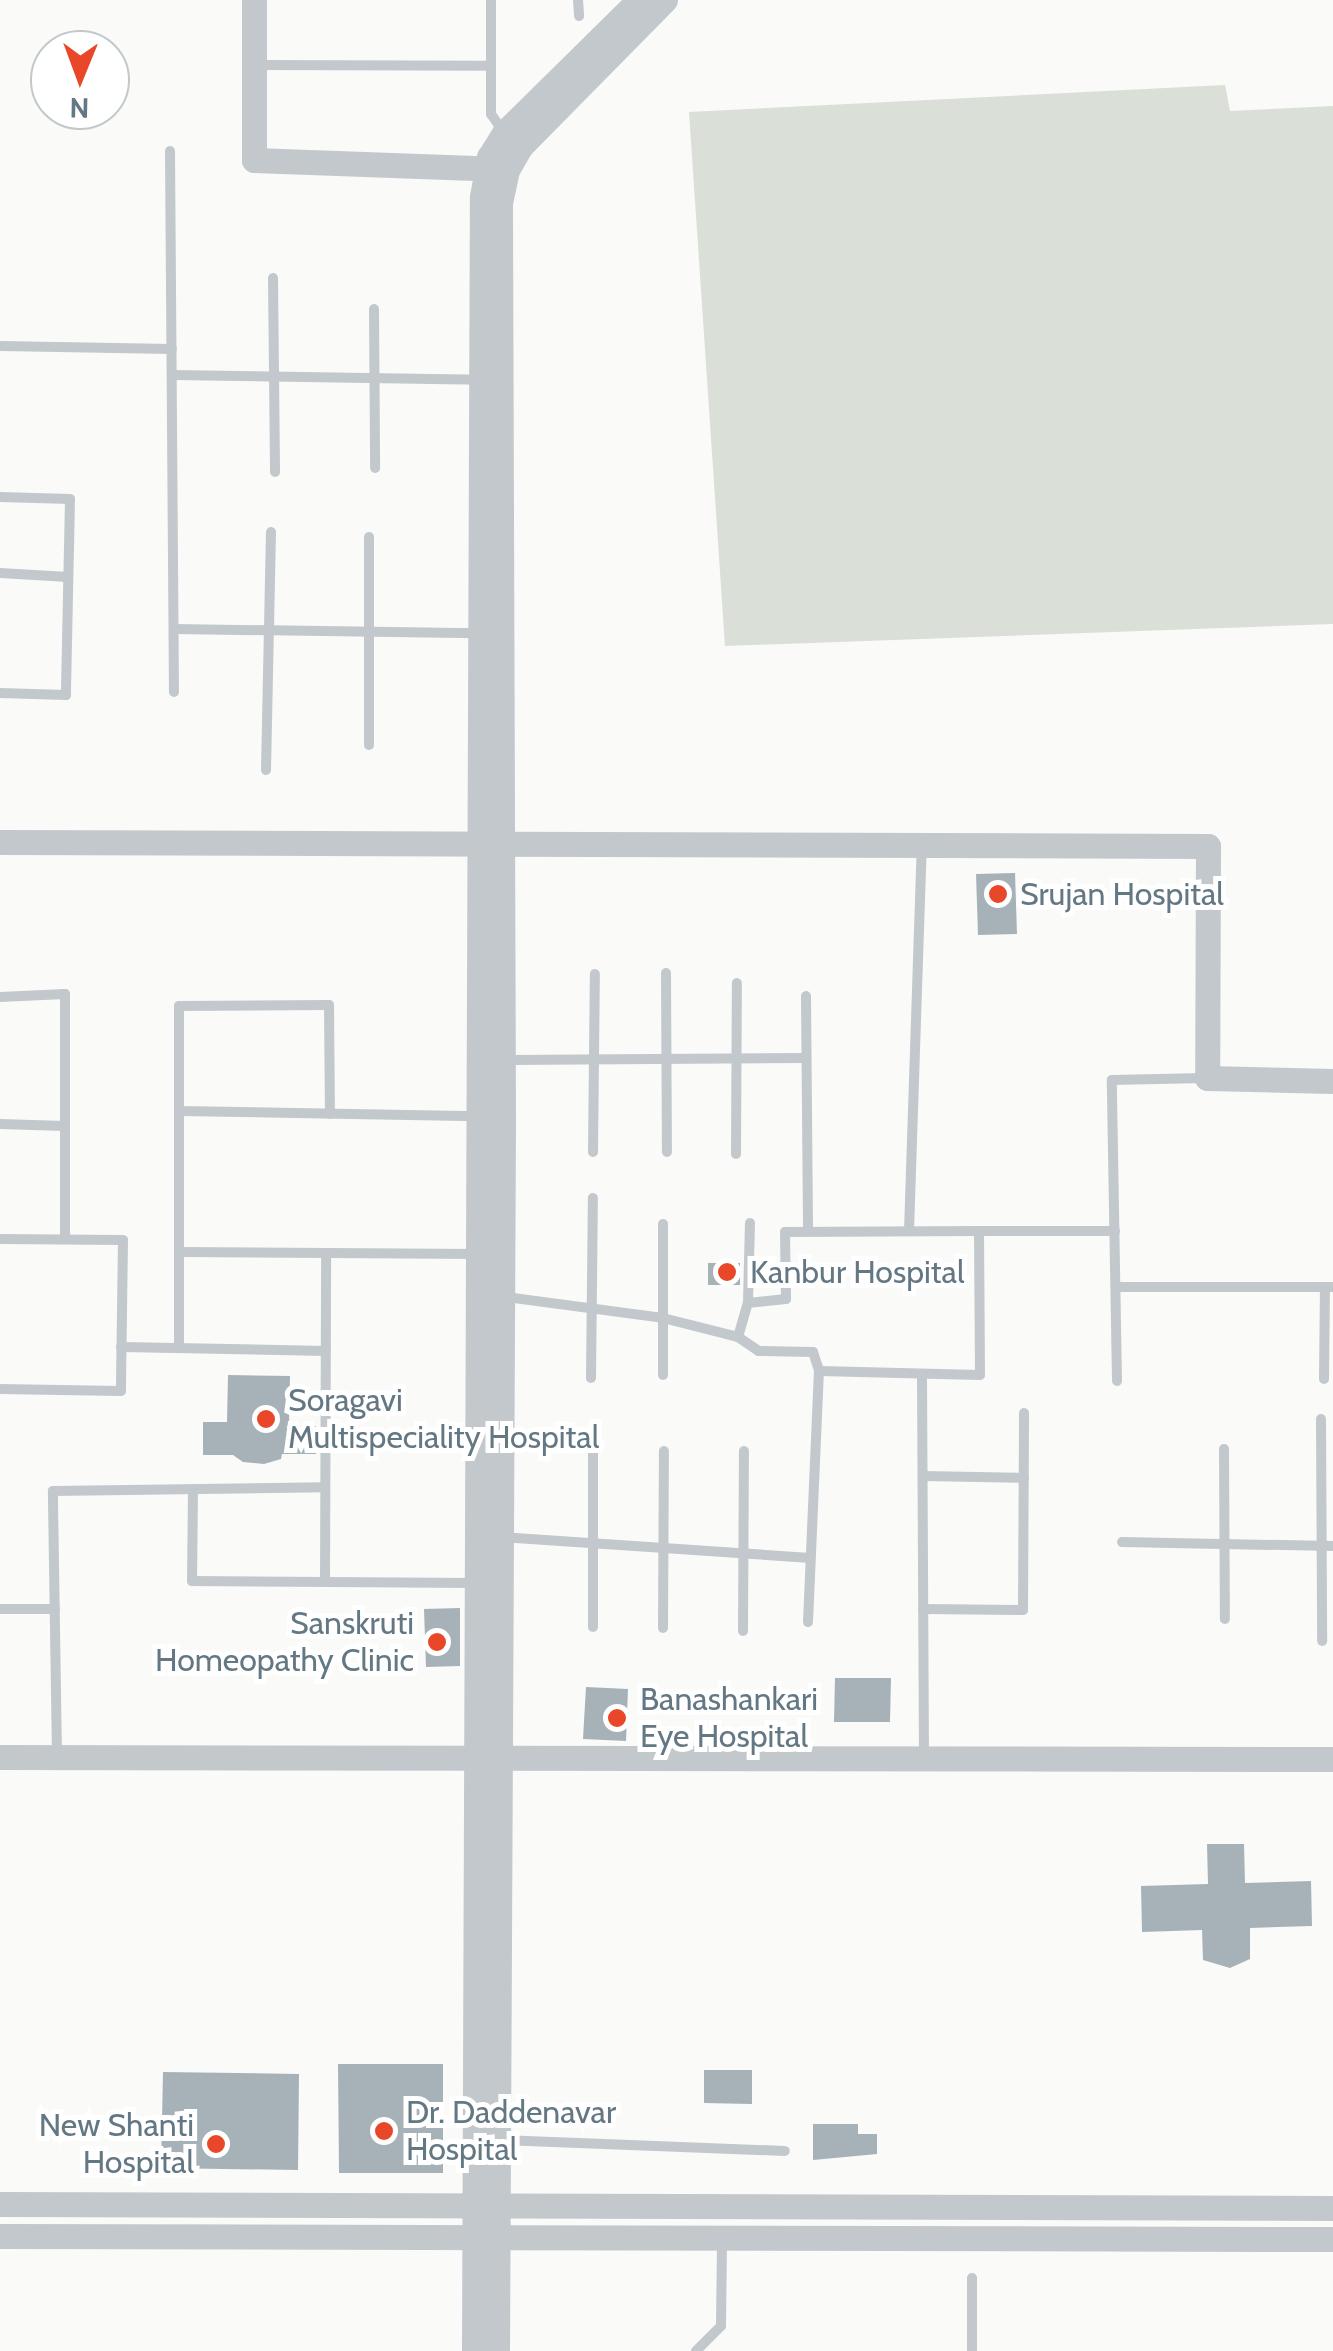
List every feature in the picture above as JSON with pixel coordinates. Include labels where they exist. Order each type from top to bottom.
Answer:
[{"type":"street","points":[[254,0],[254,160],[497,169]]},
{"type":"street","points":[[497,2351],[487,2237],[488,1758],[502,1537],[491,1297],[480,1254],[481,1116],[492,844],[500,203],[497,169],[504,134],[639,0]]},
{"type":"street","points":[[487,2206],[500,2140],[488,1758],[478,1583],[503,1060],[482,634],[482,197],[497,169],[665,0]]},
{"type":"street","points":[[0,842],[1208,846],[1208,1078],[1333,1081]]},
{"type":"street","points":[[0,1757],[1333,1759]]},
{"type":"street","points":[[0,2204],[1333,2208]]},
{"type":"street","points":[[0,2236],[1333,2239]]},
{"type":"street","points":[[474,2351],[487,2237]]},
{"type":"lane","points":[[491,0],[490,114],[504,134]]},
{"type":"lane","points":[[578,0],[578,16]]},
{"type":"lane","points":[[254,65],[491,66]]},
{"type":"lane","points":[[170,152],[174,692]]},
{"type":"lane","points":[[273,278],[275,472]]},
{"type":"lane","points":[[374,310],[375,468]]},
{"type":"lane","points":[[0,346],[172,349]]},
{"type":"lane","points":[[172,375],[481,380]]},
{"type":"lane","points":[[0,497],[70,499],[66,695],[0,694]]},
{"type":"lane","points":[[266,770],[272,532]]},
{"type":"lane","points":[[368,538],[369,745]]},
{"type":"lane","points":[[0,574],[68,576]]},
{"type":"lane","points":[[174,630],[482,634]]},
{"type":"lane","points":[[909,1232],[922,845]]},
{"type":"lane","points":[[666,973],[666,1152]]},
{"type":"lane","points":[[593,1152],[595,974]]},
{"type":"lane","points":[[736,1154],[737,983]]},
{"type":"lane","points":[[0,997],[65,994],[65,1240]]},
{"type":"lane","points":[[806,996],[808,1232]]},
{"type":"lane","points":[[179,1348],[180,1006],[329,1005],[330,1114]]},
{"type":"lane","points":[[503,1060],[806,1058]]},
{"type":"lane","points":[[1117,1381],[1112,1080],[1208,1078]]},
{"type":"lane","points":[[179,1110],[481,1116]]},
{"type":"lane","points":[[0,1124],[66,1126]]},
{"type":"lane","points":[[591,1378],[593,1198]]},
{"type":"lane","points":[[663,1224],[663,1376]]},
{"type":"lane","points":[[738,1337],[748,1303],[750,1224]]},
{"type":"lane","points":[[819,1371],[980,1375],[980,1231]]},
{"type":"lane","points":[[748,1303],[786,1299],[786,1232],[1114,1231]]},
{"type":"lane","points":[[0,1239],[123,1240],[121,1391],[0,1389]]},
{"type":"lane","points":[[179,1252],[480,1254]]},
{"type":"lane","points":[[325,1582],[326,1253]]},
{"type":"lane","points":[[1116,1287],[1329,1288],[1324,1379]]},
{"type":"lane","points":[[491,1297],[663,1318],[738,1337],[758,1351],[812,1352],[819,1371],[808,1622]]},
{"type":"lane","points":[[122,1347],[326,1351]]},
{"type":"lane","points":[[922,1375],[924,1759]]},
{"type":"lane","points":[[923,1609],[1023,1610],[1024,1414]]},
{"type":"lane","points":[[1321,1419],[1327,1546],[1322,1640]]},
{"type":"lane","points":[[593,1440],[593,1627]]},
{"type":"lane","points":[[1224,1449],[1225,1620]]},
{"type":"lane","points":[[664,1451],[664,1628]]},
{"type":"lane","points":[[742,1631],[744,1451]]},
{"type":"lane","points":[[923,1476],[1024,1478]]},
{"type":"lane","points":[[57,1757],[54,1491],[325,1488]]},
{"type":"lane","points":[[193,1489],[192,1581],[478,1583]]},
{"type":"lane","points":[[502,1537],[810,1558]]},
{"type":"lane","points":[[1122,1542],[1327,1546]]},
{"type":"lane","points":[[0,1609],[55,1609]]},
{"type":"lane","points":[[500,2140],[785,2151]]},
{"type":"lane","points":[[696,2351],[722,2326],[722,2238]]},
{"type":"lane","points":[[972,2278],[972,2351]]},
{"type":"shaded area","points":[[1225,85],[1230,111],[1333,106],[1333,624],[725,646],[689,112]]},
{"type":"building","points":[[1015,873],[1017,934],[978,935],[976,874]]},
{"type":"building","points":[[708,1263],[740,1263],[740,1285],[708,1285]]},
{"type":"building","points":[[228,1375],[290,1376],[289,1425],[316,1426],[316,1454],[282,1454],[281,1459],[264,1464],[243,1462],[233,1455],[203,1455],[203,1422],[227,1422]]},
{"type":"building","points":[[460,1608],[460,1666],[426,1667],[424,1609]]},
{"type":"building","points":[[835,1678],[891,1678],[890,1722],[834,1722]]},
{"type":"building","points":[[586,1687],[628,1689],[626,1741],[583,1739]]},
{"type":"building","points":[[1207,1844],[1244,1844],[1245,1883],[1311,1881],[1312,1926],[1250,1928],[1250,1959],[1230,1968],[1203,1960],[1202,1930],[1142,1932],[1141,1886],[1208,1884]]},
{"type":"building","points":[[338,2064],[443,2064],[443,2173],[339,2173]]},
{"type":"building","points":[[704,2070],[752,2070],[752,2104],[704,2103]]},
{"type":"building","points":[[163,2072],[299,2074],[298,2170],[161,2168]]},
{"type":"building","points":[[813,2124],[858,2124],[858,2134],[877,2134],[877,2154],[813,2160]]},
{"type":"place","name":"Srujan Hospital","points":[[998,894]]},
{"type":"place","name":"Kanbur Hospital","points":[[727,1272]]},
{"type":"place","name":"Soragavi Multispeciality Hospital","points":[[266,1419]]},
{"type":"place","name":"Sanskruti Homeopathy Clinic","points":[[437,1642]]},
{"type":"place","name":"Banashankari Eye Hospital","points":[[617,1718]]},
{"type":"place","name":"Dr. Daddenavar Hospital","points":[[384,2131]]},
{"type":"place","name":"New Shanti Hospital","points":[[216,2144]]}]
